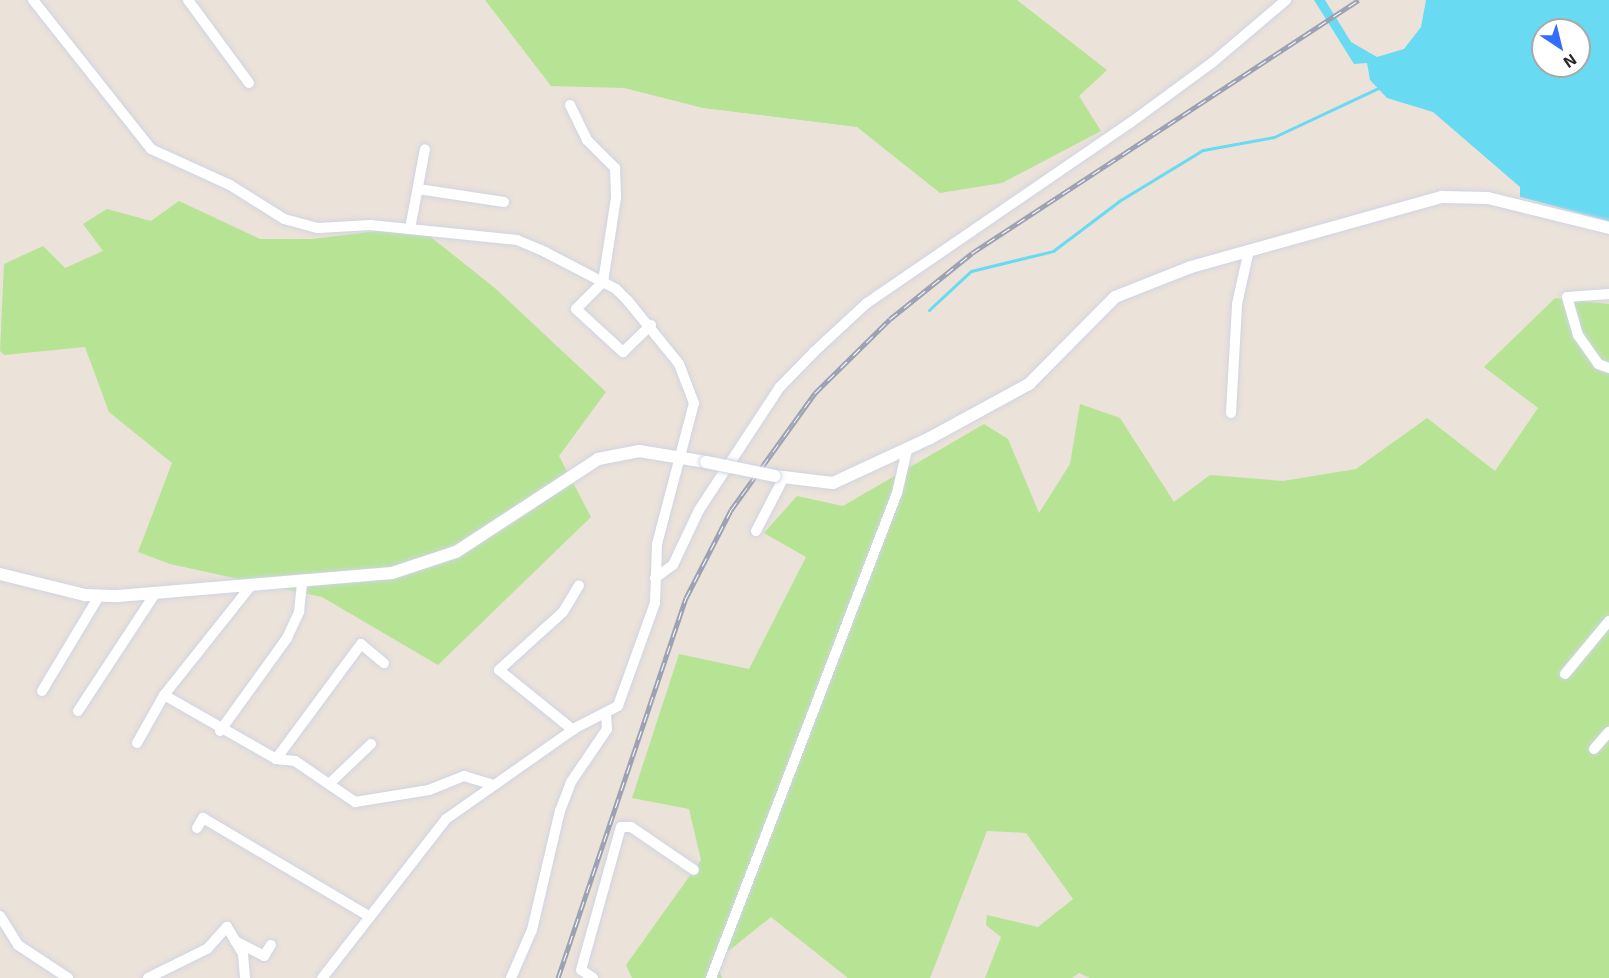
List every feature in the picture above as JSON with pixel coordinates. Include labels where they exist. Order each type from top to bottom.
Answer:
[{"type":"street","points":[[33,0],[151,149],[230,185],[284,219],[318,228],[370,225],[517,240],[603,282],[651,325],[679,364],[694,403],[657,544],[655,603],[623,697],[606,715],[573,730],[439,826],[321,978]]},
{"type":"street","points":[[188,0],[249,83]]},
{"type":"street","points":[[655,578],[673,566],[699,510],[761,414],[813,352],[867,303],[1130,123],[1213,62],[1287,0]]},
{"type":"street","points":[[570,105],[587,140],[615,168],[616,198],[603,282],[576,309],[623,352],[651,325]]},
{"type":"street","points":[[411,229],[425,149]]},
{"type":"street","points":[[418,189],[504,202]]},
{"type":"street","points":[[1,576],[99,596],[250,588],[392,573],[442,559],[598,459],[639,451],[779,477],[833,483],[907,450],[1029,384],[1101,310],[1128,289],[1250,250],[1442,197],[1488,198],[1609,228]]},
{"type":"street","points":[[1231,413],[1237,304],[1250,250]]},
{"type":"street","points":[[1609,294],[1567,297],[1578,335],[1598,364],[1609,368]]},
{"type":"street","points":[[711,978],[897,493],[907,450]]},
{"type":"street","points":[[756,531],[779,477]]},
{"type":"street","points":[[220,731],[287,638],[299,612],[302,582]]},
{"type":"street","points":[[573,730],[499,670],[563,612],[579,585]]},
{"type":"street","points":[[137,743],[164,695],[250,588]]},
{"type":"street","points":[[78,711],[110,655],[155,594]]},
{"type":"street","points":[[42,691],[99,596]]},
{"type":"street","points":[[1565,674],[1609,621]]},
{"type":"street","points":[[276,759],[361,644],[384,663]]},
{"type":"street","points":[[164,695],[220,731],[276,759],[295,761],[355,802],[429,790],[464,776],[494,785]]},
{"type":"street","points":[[511,978],[532,930],[560,811],[571,783],[608,729],[606,715]]},
{"type":"street","points":[[1594,749],[1609,732]]},
{"type":"street","points":[[329,784],[371,744]]},
{"type":"street","points":[[197,828],[203,818],[369,916]]},
{"type":"street","points":[[593,978],[581,970],[621,827],[631,826],[694,870]]},
{"type":"street","points":[[0,916],[18,945],[67,978]]},
{"type":"street","points":[[148,978],[207,949],[227,927],[246,963],[245,978]]},
{"type":"street","points":[[235,941],[264,956],[271,945]]},
{"type":"green space","points":[[485,0],[1017,0],[1107,70],[1079,96],[1101,131],[1002,183],[940,193],[857,127],[703,108],[624,88],[551,86]]},
{"type":"green space","points":[[179,201],[260,239],[312,239],[417,226],[496,289],[606,392],[559,456],[591,517],[438,665],[322,597],[170,564],[138,552],[172,463],[109,412],[85,347],[4,355],[0,351],[4,264],[43,246],[65,268],[103,251],[83,224],[107,209],[151,221]]},
{"type":"green space","points":[[1555,298],[1609,304],[1609,978],[1090,978],[1079,973],[1072,978],[985,978],[1001,937],[986,925],[987,915],[1038,927],[1073,899],[1026,833],[987,831],[930,978],[848,978],[771,917],[716,961],[722,978],[632,978],[626,965],[701,860],[689,809],[632,798],[679,654],[749,669],[806,557],[764,533],[797,496],[843,506],[984,424],[1008,439],[1039,513],[1070,464],[1080,404],[1120,418],[1174,502],[1210,475],[1283,481],[1356,469],[1427,418],[1495,471],[1538,408],[1484,367]]},
{"type":"water","points":[[1314,0],[1325,0],[1351,42],[1377,57],[1404,49],[1421,27],[1426,0],[1609,0],[1609,221],[1520,197],[1520,187],[1433,112],[1387,98],[1370,80],[1367,63],[1354,64]]},
{"type":"waterway","points":[[929,310],[971,271],[1053,251],[1119,201],[1203,150],[1274,137],[1378,88]]},
{"type":"railway","points":[[558,978],[686,598],[731,510],[815,393],[890,319],[972,253],[1358,0]]}]
